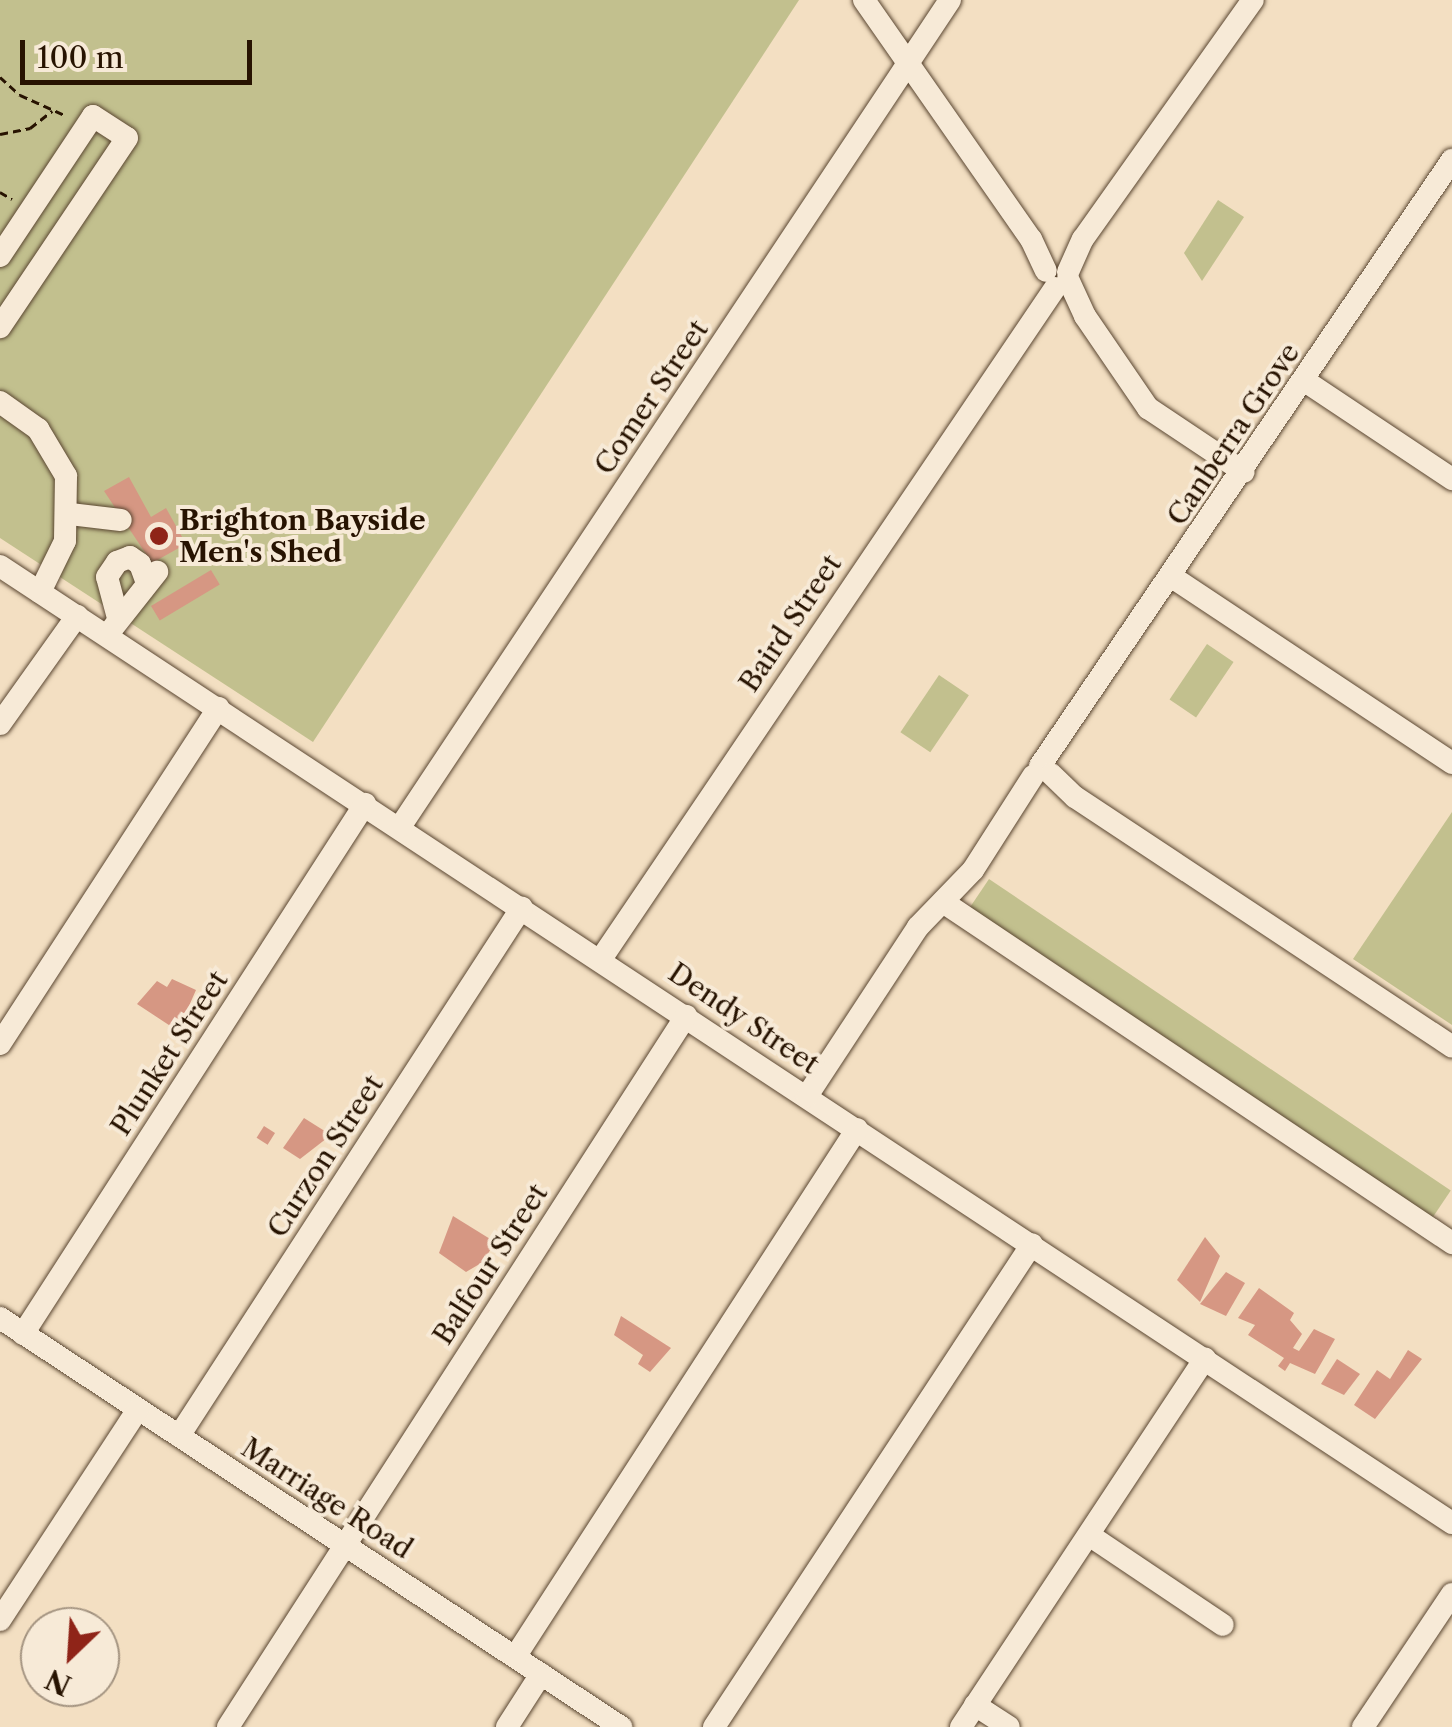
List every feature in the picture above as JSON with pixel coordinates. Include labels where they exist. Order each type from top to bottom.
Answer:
[{"type":"street","points":[[864,0],[1148,408],[1244,472]]},
{"type":"street","name":"Comer Street","points":[[400,827],[950,0]]},
{"type":"street","name":"Baird Street","points":[[602,959],[1057,276],[1253,0]]},
{"type":"street","points":[[0,256],[92,116],[127,138],[0,327]]},
{"type":"street","name":"Canberra Grove","points":[[807,1096],[918,927],[964,882],[1043,775],[1062,740],[1448,173]]},
{"type":"street","points":[[1305,381],[1452,479]]},
{"type":"street","points":[[0,402],[51,444],[66,476],[70,514],[60,556],[40,592]]},
{"type":"street","points":[[70,514],[121,520]]},
{"type":"street","points":[[130,557],[152,578],[113,627],[107,577],[118,562],[130,557]]},
{"type":"street","name":"Dendy Street","points":[[0,566],[76,616],[113,627],[218,708],[1452,1523]]},
{"type":"street","points":[[1172,577],[1452,763]]},
{"type":"street","points":[[0,724],[76,616]]},
{"type":"street","points":[[0,1044],[218,708]]},
{"type":"street","points":[[1043,775],[1452,1046]]},
{"type":"street","name":"Plunket Street","points":[[23,1334],[365,804]]},
{"type":"street","points":[[943,902],[1452,1243]]},
{"type":"street","name":"Curzon Street","points":[[179,1436],[522,908]]},
{"type":"street","name":"Balfour Street","points":[[228,1727],[686,1016]]},
{"type":"street","points":[[515,1657],[858,1129]]},
{"type":"street","points":[[714,1727],[1032,1244]]},
{"type":"street","name":"Marriage Road","points":[[0,1318],[621,1727]]},
{"type":"street","points":[[960,1727],[1205,1358]]},
{"type":"street","points":[[0,1620],[138,1409]]},
{"type":"street","points":[[1089,1535],[1223,1624]]},
{"type":"street","points":[[1363,1727],[1452,1594]]},
{"type":"street","points":[[506,1727],[541,1674]]},
{"type":"street","points":[[975,1705],[1009,1727]]},
{"type":"path","points":[[0,77],[70,117]]},
{"type":"path","points":[[0,134],[30,128],[53,110]]},
{"type":"shaded area","points":[[0,0],[799,0],[313,742],[0,538]]},
{"type":"shaded area","points":[[1218,200],[1244,217],[1202,281],[1184,253]]},
{"type":"shaded area","points":[[1207,644],[1234,662],[1196,717],[1170,700]]},
{"type":"shaded area","points":[[939,675],[969,695],[930,752],[900,732]]},
{"type":"shaded area","points":[[1452,812],[1452,1025],[1353,959]]},
{"type":"shaded area","points":[[989,879],[1451,1190],[1430,1221],[968,910]]},
{"type":"building","points":[[129,477],[151,517],[166,508],[186,544],[152,563],[104,491]]},
{"type":"building","points":[[211,570],[220,585],[160,621],[151,606]]},
{"type":"building","points":[[172,979],[196,990],[178,1031],[137,1004],[157,981],[167,987]]},
{"type":"building","points":[[304,1118],[331,1135],[300,1159],[283,1148]]},
{"type":"building","points":[[264,1126],[275,1133],[268,1145],[257,1138]]},
{"type":"building","points":[[453,1216],[495,1242],[483,1262],[466,1272],[439,1253]]},
{"type":"building","points":[[1205,1237],[1220,1256],[1200,1302],[1177,1280]]},
{"type":"building","points":[[1226,1272],[1245,1283],[1226,1316],[1200,1304]]},
{"type":"building","points":[[1259,1288],[1294,1313],[1290,1320],[1302,1334],[1293,1348],[1299,1351],[1314,1329],[1335,1339],[1315,1374],[1290,1363],[1285,1371],[1278,1366],[1284,1358],[1248,1335],[1255,1325],[1238,1318]]},
{"type":"building","points":[[621,1316],[671,1348],[650,1372],[638,1364],[643,1355],[614,1335]]},
{"type":"building","points":[[1408,1350],[1422,1359],[1375,1419],[1354,1405],[1377,1370],[1390,1379]]},
{"type":"building","points":[[1337,1359],[1360,1374],[1344,1395],[1321,1384]]},
{"type":"place","name":"Brighton Bayside Men's Shed","points":[[159,536]]}]
